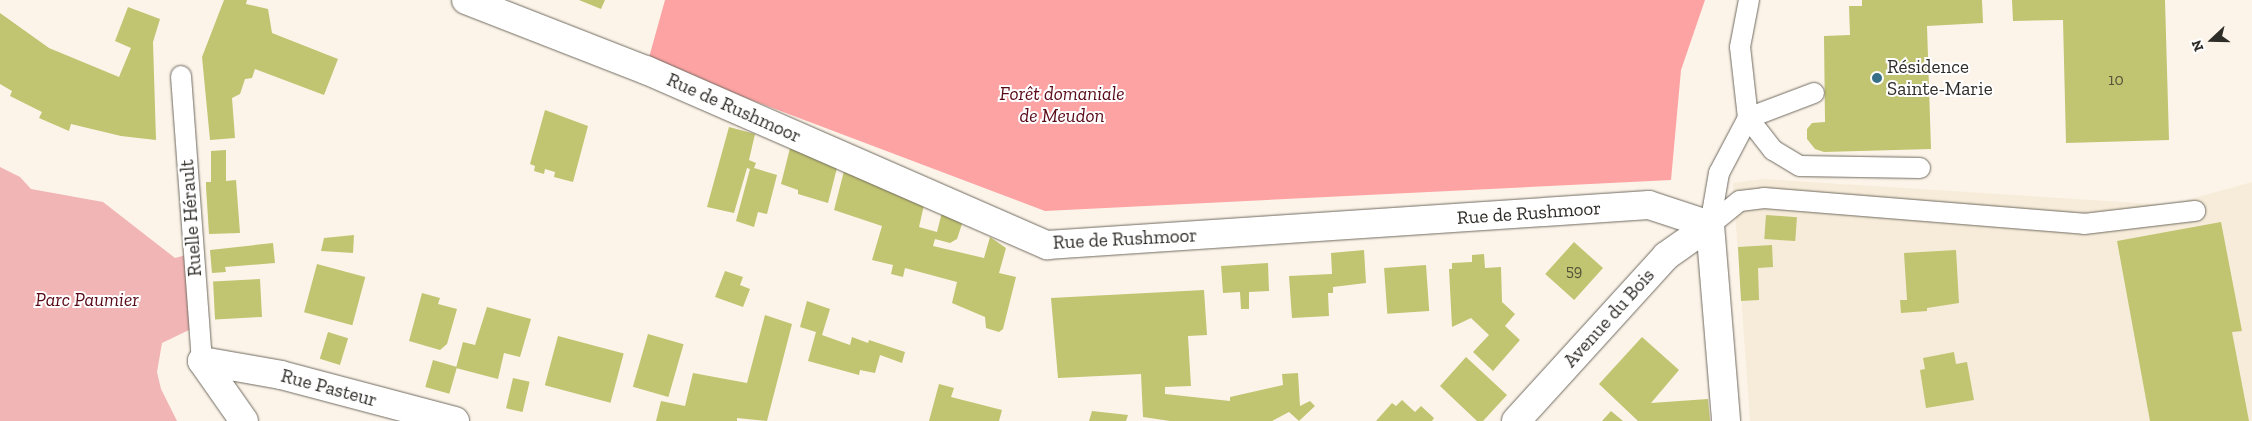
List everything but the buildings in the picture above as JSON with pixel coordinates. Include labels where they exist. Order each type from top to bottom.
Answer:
[{"type":"street","name":"Rue de Rushmoor","points":[[466,0],[646,70],[1047,245],[1649,205],[1710,225]]},
{"type":"street","name":"Avenue du Bois","points":[[1516,421],[1666,256],[1710,225]]},
{"type":"street","points":[[1710,225],[1726,421]]},
{"type":"street","points":[[202,361],[244,421]]},
{"type":"street","name":"Rue Pasteur","points":[[202,361],[281,375],[454,421]]},
{"type":"lane","points":[[1749,0],[1740,47],[1748,118],[1773,150],[1800,166],[1920,168]]},
{"type":"lane","name":"Ruelle Hérault","points":[[181,76],[202,361]]},
{"type":"lane","points":[[1710,225],[1718,173],[1748,118],[1814,92]]},
{"type":"lane","points":[[1710,225],[1740,201],[1764,198],[2084,224],[2195,211]]},
{"type":"shaded area","points":[[1763,179],[2169,205],[2252,182],[2252,421],[1750,421],[1733,183]]},
{"type":"green space","name":"Forêt domaniale de Meudon","points":[[665,0],[1705,0],[1681,70],[1671,180],[1045,211],[648,61]]},
{"type":"green space","name":"Parc Paumier","points":[[0,167],[20,177],[31,189],[103,202],[175,258],[193,253],[193,328],[162,343],[157,372],[161,389],[177,421],[0,421]]},
{"type":"place","name":"Résidence Sainte-Marie","points":[[1877,78]]}]
